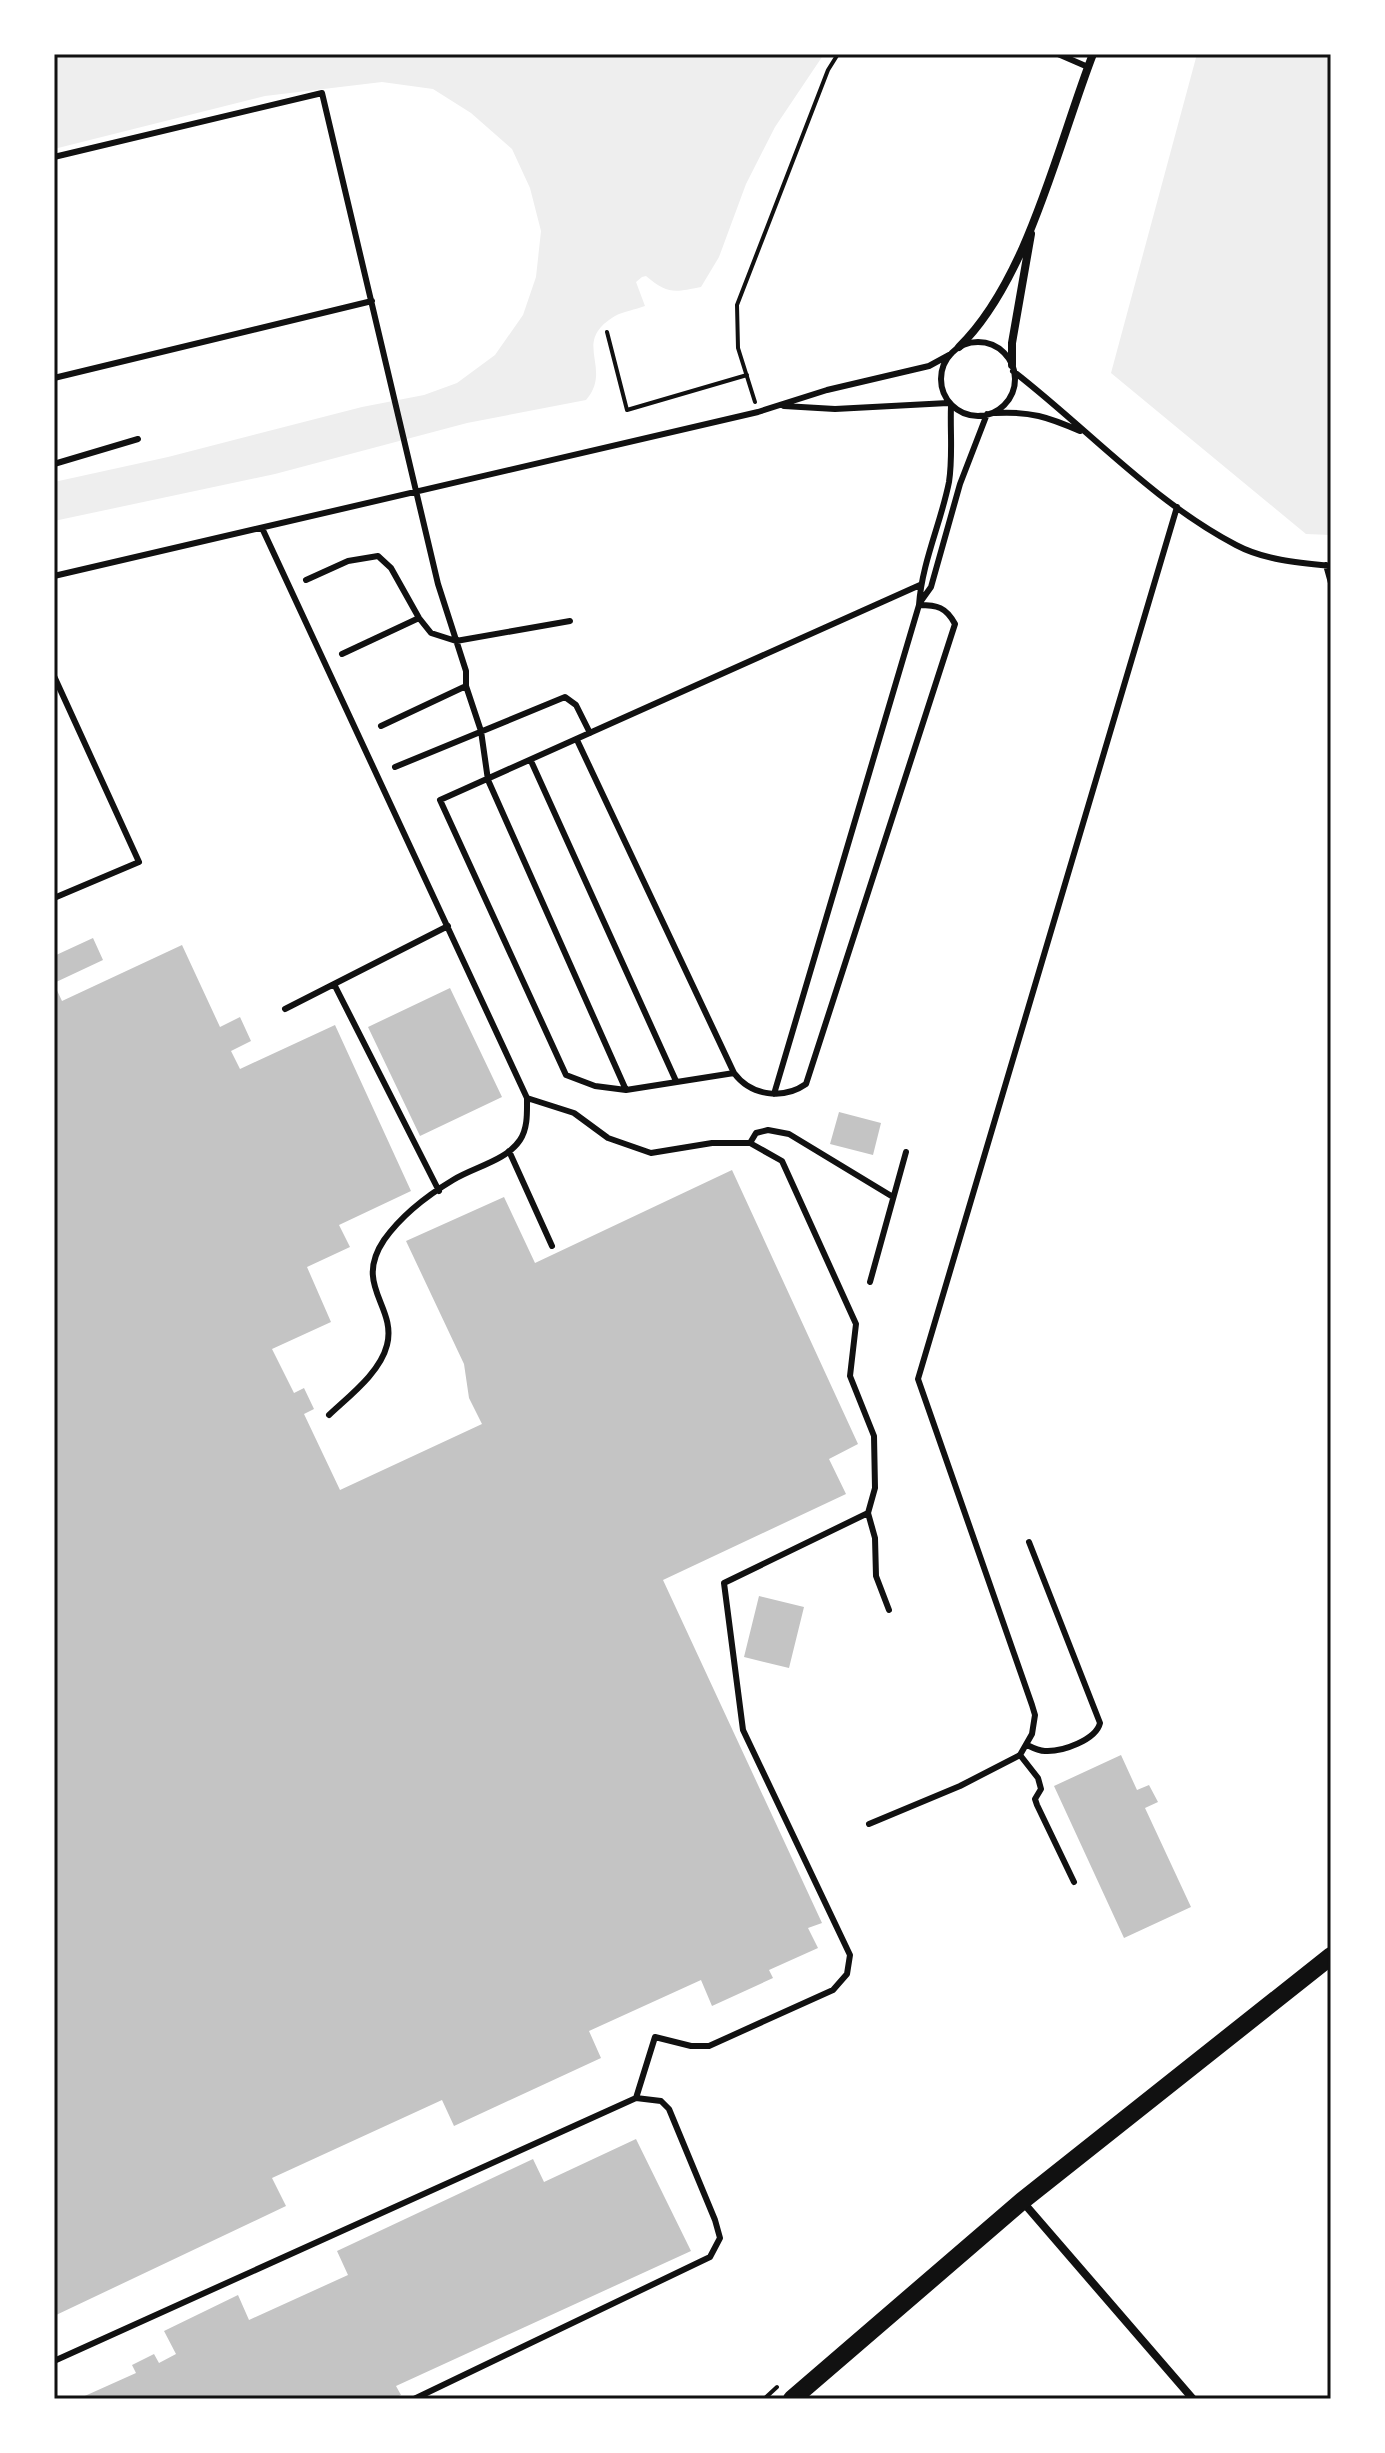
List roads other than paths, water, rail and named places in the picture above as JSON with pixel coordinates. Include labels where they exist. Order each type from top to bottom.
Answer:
[{"type":"main road","points":[[792,2399],[1022,2201],[1331,1956]]},
{"type":"street","points":[[959,347],[978,329],[1032,225],[1093,54]]},
{"type":"street","points":[[1012,368],[1012,343],[1032,225]]},
{"type":"street","points":[[1022,2201],[1193,2399]]},
{"type":"lane","points":[[1058,54],[1088,67]]},
{"type":"lane","points":[[54,157],[322,93],[438,584],[466,671],[466,686],[481,731],[488,780],[626,1090]]},
{"type":"lane","points":[[54,378],[372,301]]},
{"type":"lane","points":[[54,576],[758,412],[827,390],[929,366],[959,347],[985,343],[996,347],[1012,368],[1070,417],[1083,432],[1177,507],[1237,546],[1288,562],[1328,566],[1331,583]]},
{"type":"lane","points":[[774,1094],[919,605],[920,585],[948,484],[953,450],[950,405],[941,380],[943,368],[951,354]]},
{"type":"lane","points":[[919,605],[931,587],[960,484],[989,414],[1005,403],[1012,393],[1012,368]]},
{"type":"lane","points":[[781,406],[835,409],[950,405],[959,412],[974,416],[1020,411],[1043,415],[1083,432]]},
{"type":"lane","points":[[54,464],[138,439]]},
{"type":"lane","points":[[869,1824],[960,1786],[1020,1755],[1032,1734],[1035,1715],[1032,1705],[918,1379],[1177,507]]},
{"type":"lane","points":[[262,528],[527,1098],[527,1121],[522,1138],[509,1151],[452,1180],[417,1205],[385,1240],[372,1266],[372,1280],[387,1325],[387,1344],[369,1376],[329,1415]]},
{"type":"lane","points":[[306,580],[348,561],[378,556],[391,568],[431,633],[456,641],[570,621]]},
{"type":"lane","points":[[734,1073],[626,1090],[595,1086],[566,1075],[440,800],[920,585]]},
{"type":"lane","points":[[577,740],[734,1073],[749,1088],[774,1094],[794,1092],[806,1084],[955,624],[939,605],[919,605]]},
{"type":"lane","points":[[342,654],[419,618]]},
{"type":"lane","points":[[54,676],[139,862],[54,898]]},
{"type":"lane","points":[[381,726],[466,686]]},
{"type":"lane","points":[[395,767],[565,697],[576,705],[590,733]]},
{"type":"lane","points":[[531,761],[676,1081]]},
{"type":"lane","points":[[285,1009],[448,926]]},
{"type":"lane","points":[[334,984],[439,1191]]},
{"type":"lane","points":[[527,1098],[574,1113],[608,1138],[651,1153],[712,1143],[750,1143],[782,1161],[856,1324],[850,1376],[874,1436],[875,1488],[868,1513],[875,1538],[876,1576],[889,1610]]},
{"type":"lane","points":[[750,1143],[756,1133],[768,1130],[789,1134],[893,1197]]},
{"type":"lane","points":[[509,1151],[552,1246]]},
{"type":"lane","points":[[870,1282],[906,1152]]},
{"type":"lane","points":[[636,2098],[655,2037],[691,2046],[709,2046],[833,1990],[847,1974],[850,1955],[743,1730],[724,1583],[868,1513]]},
{"type":"lane","points":[[1027,1745],[1040,1751],[1072,1746],[1094,1734],[1100,1723],[1029,1542]]},
{"type":"lane","points":[[1020,1755],[1038,1778],[1041,1789],[1035,1799],[1037,1805],[1074,1882]]},
{"type":"lane","points":[[54,2361],[636,2098],[661,2101],[669,2109],[715,2220],[720,2238],[710,2257],[414,2399]]}]
